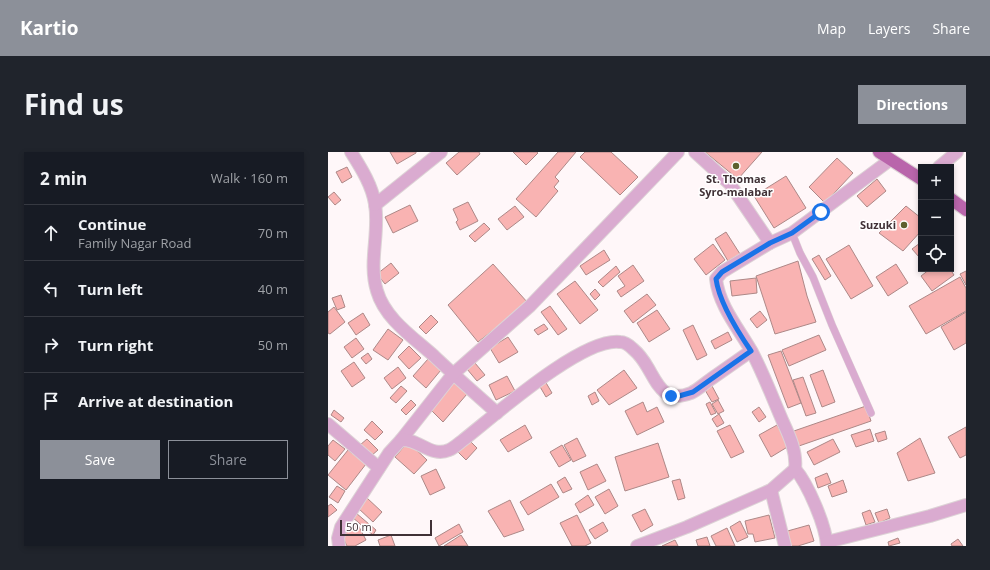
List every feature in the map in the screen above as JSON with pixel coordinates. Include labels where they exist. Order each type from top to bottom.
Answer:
[{"type":"main road","points":[[880,152],[918,177]]},
{"type":"main road","points":[[952,200],[966,210]]},
{"type":"street","points":[[351,152],[370,185],[375,205],[376,235],[373,255],[373,274],[377,292],[386,309],[453,374],[497,413]]},
{"type":"street","points":[[375,205],[441,152]]},
{"type":"street","points":[[338,546],[338,538],[341,527],[389,452],[401,440],[453,374],[530,306],[678,152]]},
{"type":"street","points":[[695,152],[730,184],[770,243]]},
{"type":"street","points":[[943,164],[957,152]]},
{"type":"street","points":[[637,546],[686,527],[771,490],[795,469],[796,456],[767,383],[721,298],[717,288],[716,279],[722,272],[770,243],[792,233],[890,160]]},
{"type":"street","points":[[401,440],[407,439],[427,449],[438,452],[448,450],[542,378],[571,359],[600,345],[620,342],[628,344],[641,358],[660,388],[671,396],[679,396],[693,392],[751,351]]},
{"type":"street","points":[[328,424],[379,468]]},
{"type":"street","points":[[795,469],[803,478],[818,513],[827,544],[966,505]]},
{"type":"street","points":[[771,490],[785,546]]},
{"type":"lane","points":[[792,233],[800,253],[813,277],[832,325],[871,413]]},
{"type":"building","points":[[390,152],[416,152],[416,153],[397,164]]},
{"type":"building","points":[[459,152],[479,152],[480,154],[457,175],[446,163]]},
{"type":"building","points":[[513,152],[537,152],[538,153],[526,165]]},
{"type":"building","points":[[558,152],[576,152],[555,177],[559,181],[554,187],[558,191],[536,217],[516,199]]},
{"type":"building","points":[[585,152],[611,152],[638,177],[620,195],[580,157]]},
{"type":"building","name":"St. Thomas Syro-malabar","points":[[705,152],[762,152],[738,179]]},
{"type":"building","points":[[837,158],[853,173],[825,203],[809,187]]},
{"type":"building","points":[[347,167],[352,177],[342,183],[336,172]]},
{"type":"building","points":[[786,176],[806,208],[774,228],[754,196]]},
{"type":"building","points":[[877,179],[886,191],[867,207],[857,196]]},
{"type":"building","points":[[334,192],[341,200],[335,205],[328,197]]},
{"type":"building","points":[[468,202],[478,221],[460,230],[456,222],[458,220],[453,209]]},
{"type":"building","points":[[410,205],[418,221],[393,233],[385,217]]},
{"type":"building","points":[[515,206],[524,217],[507,230],[498,219]]},
{"type":"building","name":"Suzuki","points":[[906,206],[918,216],[918,234],[903,251],[879,233]]},
{"type":"building","points":[[484,223],[490,229],[475,242],[469,236]]},
{"type":"building","points":[[726,232],[740,254],[728,261],[715,239]]},
{"type":"building","points":[[713,244],[725,260],[706,275],[694,259]]},
{"type":"building","points":[[918,244],[918,256],[912,249]]},
{"type":"building","points":[[849,245],[873,286],[851,299],[826,259]]},
{"type":"building","points":[[604,250],[610,260],[586,275],[580,266]]},
{"type":"building","points":[[819,255],[831,276],[825,280],[812,259]]},
{"type":"building","points":[[798,261],[807,296],[816,322],[775,334],[756,276]]},
{"type":"building","points":[[391,263],[399,273],[385,284],[377,274]]},
{"type":"building","points":[[493,264],[528,303],[478,342],[448,305]]},
{"type":"building","points":[[896,264],[908,283],[888,296],[876,277]]},
{"type":"building","points":[[633,265],[644,281],[621,297],[617,291],[625,286],[618,276]]},
{"type":"building","points":[[616,266],[620,272],[603,287],[598,282]]},
{"type":"building","points":[[966,271],[966,285],[960,274]]},
{"type":"building","points":[[926,272],[952,272],[954,275],[932,291],[921,276]]},
{"type":"building","points":[[960,277],[966,288],[966,311],[926,334],[909,306]]},
{"type":"building","points":[[756,278],[757,293],[732,296],[730,281]]},
{"type":"building","points":[[575,281],[598,310],[580,324],[557,294]]},
{"type":"building","points":[[595,289],[600,295],[595,300],[590,294]]},
{"type":"building","points":[[647,294],[656,305],[633,323],[624,311]]},
{"type":"building","points":[[341,295],[345,307],[337,310],[332,298]]},
{"type":"building","points":[[550,306],[567,329],[558,335],[541,312]]},
{"type":"building","points":[[334,307],[345,322],[330,334],[328,333],[328,312]]},
{"type":"building","points":[[657,310],[670,329],[649,342],[637,323]]},
{"type":"building","points":[[760,311],[767,320],[757,328],[750,319]]},
{"type":"building","points":[[966,312],[966,343],[954,350],[941,327]]},
{"type":"building","points":[[363,313],[370,325],[356,335],[348,323]]},
{"type":"building","points":[[431,315],[438,322],[426,334],[419,327]]},
{"type":"building","points":[[544,324],[548,329],[538,335],[534,330]]},
{"type":"building","points":[[693,325],[707,355],[697,360],[683,330]]},
{"type":"building","points":[[388,329],[403,340],[388,360],[373,350]]},
{"type":"building","points":[[728,332],[732,340],[715,349],[711,341]]},
{"type":"building","points":[[819,335],[826,350],[789,366],[782,350]]},
{"type":"building","points":[[508,337],[518,352],[499,363],[490,348]]},
{"type":"building","points":[[356,338],[364,349],[352,358],[344,347]]},
{"type":"building","points":[[409,346],[421,358],[409,369],[398,357]]},
{"type":"building","points":[[781,351],[801,403],[788,408],[768,355]]},
{"type":"building","points":[[368,353],[372,359],[366,364],[361,358]]},
{"type":"building","points":[[428,359],[441,370],[426,388],[413,376]]},
{"type":"building","points":[[354,362],[365,378],[352,387],[341,371]]},
{"type":"building","points":[[475,363],[485,375],[477,381],[467,369]]},
{"type":"building","points":[[398,367],[406,378],[392,389],[384,378]]},
{"type":"building","points":[[624,370],[637,388],[609,405],[597,390]]},
{"type":"building","points":[[823,370],[835,402],[822,407],[810,375]]},
{"type":"building","points":[[507,376],[515,391],[496,400],[489,385]]},
{"type":"building","points":[[803,377],[816,413],[806,416],[793,380]]},
{"type":"building","points":[[453,381],[467,394],[443,422],[431,410]]},
{"type":"building","points":[[545,381],[552,393],[546,397],[539,385]]},
{"type":"building","points":[[401,386],[407,391],[396,403],[390,398]]},
{"type":"building","points":[[712,386],[719,399],[712,402],[705,390]]},
{"type":"building","points":[[595,392],[599,401],[592,405],[588,396]]},
{"type":"building","points":[[411,400],[416,405],[406,415],[401,410]]},
{"type":"building","points":[[718,400],[724,411],[718,414],[712,404]]},
{"type":"building","points":[[643,402],[647,412],[657,407],[664,422],[637,435],[625,411]]},
{"type":"building","points":[[710,402],[716,413],[711,415],[706,404]]},
{"type":"building","points":[[866,406],[871,421],[796,447],[791,432]]},
{"type":"building","points":[[759,407],[766,417],[759,422],[752,412]]},
{"type":"building","points":[[334,410],[344,418],[341,422],[331,415]]},
{"type":"building","points":[[719,414],[724,423],[717,427],[712,419]]},
{"type":"building","points":[[372,421],[383,432],[375,440],[364,430]]},
{"type":"building","points":[[525,425],[532,438],[508,452],[500,440]]},
{"type":"building","points":[[730,425],[744,452],[731,458],[717,431]]},
{"type":"building","points":[[777,425],[789,446],[771,457],[759,435]]},
{"type":"building","points":[[966,427],[966,455],[960,458],[948,437]]},
{"type":"building","points":[[870,429],[874,441],[856,447],[851,435]]},
{"type":"building","points":[[885,431],[887,439],[878,442],[875,434]]},
{"type":"building","points":[[577,438],[586,456],[573,462],[564,445]]},
{"type":"building","points":[[920,438],[935,473],[908,481],[897,453]]},
{"type":"building","points":[[367,439],[378,450],[371,456],[360,445]]},
{"type":"building","points":[[468,439],[477,448],[466,460],[457,451]]},
{"type":"building","points":[[833,439],[840,452],[814,465],[807,452]]},
{"type":"building","points":[[333,440],[345,449],[335,461],[328,455],[328,446]]},
{"type":"building","points":[[408,442],[427,460],[414,474],[395,457]]},
{"type":"building","points":[[658,443],[669,477],[625,491],[615,457]]},
{"type":"building","points":[[562,445],[571,460],[559,467],[550,452]]},
{"type":"building","points":[[348,450],[366,464],[346,490],[328,475]]},
{"type":"building","points":[[597,464],[606,481],[588,490],[580,472]]},
{"type":"building","points":[[436,469],[445,488],[430,495],[421,476]]},
{"type":"building","points":[[827,473],[831,483],[818,488],[815,478]]},
{"type":"building","points":[[565,477],[572,489],[563,493],[557,482]]},
{"type":"building","points":[[680,479],[685,498],[678,500],[672,481]]},
{"type":"building","points":[[843,480],[847,492],[832,497],[828,486]]},
{"type":"building","points":[[551,484],[559,497],[528,515],[520,502]]},
{"type":"building","points":[[337,486],[345,491],[338,503],[329,497]]},
{"type":"building","points":[[609,489],[618,506],[605,514],[595,497]]},
{"type":"building","points":[[588,495],[594,505],[580,513],[575,504]]},
{"type":"building","points":[[367,498],[382,512],[373,522],[358,508]]},
{"type":"building","points":[[510,500],[524,530],[504,537],[488,511]]},
{"type":"building","points":[[331,504],[337,510],[328,517],[328,506]]},
{"type":"building","points":[[645,509],[653,525],[641,532],[632,515]]},
{"type":"building","points":[[887,509],[890,518],[879,523],[875,513]]},
{"type":"building","points":[[870,510],[875,522],[866,525],[862,513]]},
{"type":"building","points":[[356,513],[376,530],[373,535],[352,517]]},
{"type":"building","points":[[577,515],[591,543],[585,546],[572,546],[560,523]]},
{"type":"building","points":[[769,515],[775,538],[755,542],[753,534],[748,534],[745,521]]},
{"type":"building","points":[[740,521],[748,537],[737,542],[730,527]]},
{"type":"building","points":[[603,522],[608,531],[595,539],[589,530]]},
{"type":"building","points":[[357,523],[366,540],[355,546],[347,546],[340,532]]},
{"type":"building","points":[[459,524],[463,532],[439,546],[435,538]]},
{"type":"building","points":[[809,525],[814,541],[798,546],[788,546],[784,532]]},
{"type":"building","points":[[727,528],[735,546],[716,546],[711,536]]},
{"type":"building","points":[[391,535],[395,546],[380,546],[378,540]]},
{"type":"building","points":[[461,535],[468,546],[444,546]]},
{"type":"building","points":[[707,537],[710,546],[698,546],[696,540]]},
{"type":"building","points":[[898,538],[900,543],[889,546],[888,542]]},
{"type":"building","points":[[958,539],[963,546],[952,546],[951,544]]},
{"type":"building","points":[[675,540],[678,546],[662,546]]},
{"type":"place","name":"St. Thomas Syro-malabar","points":[[736,166]]},
{"type":"place","name":"Suzuki","points":[[904,225]]},
{"type":"route","points":[[671,396],[679,396],[693,392],[751,351],[721,298],[717,288],[716,279],[722,272],[770,243],[792,233],[821,212]]}]
